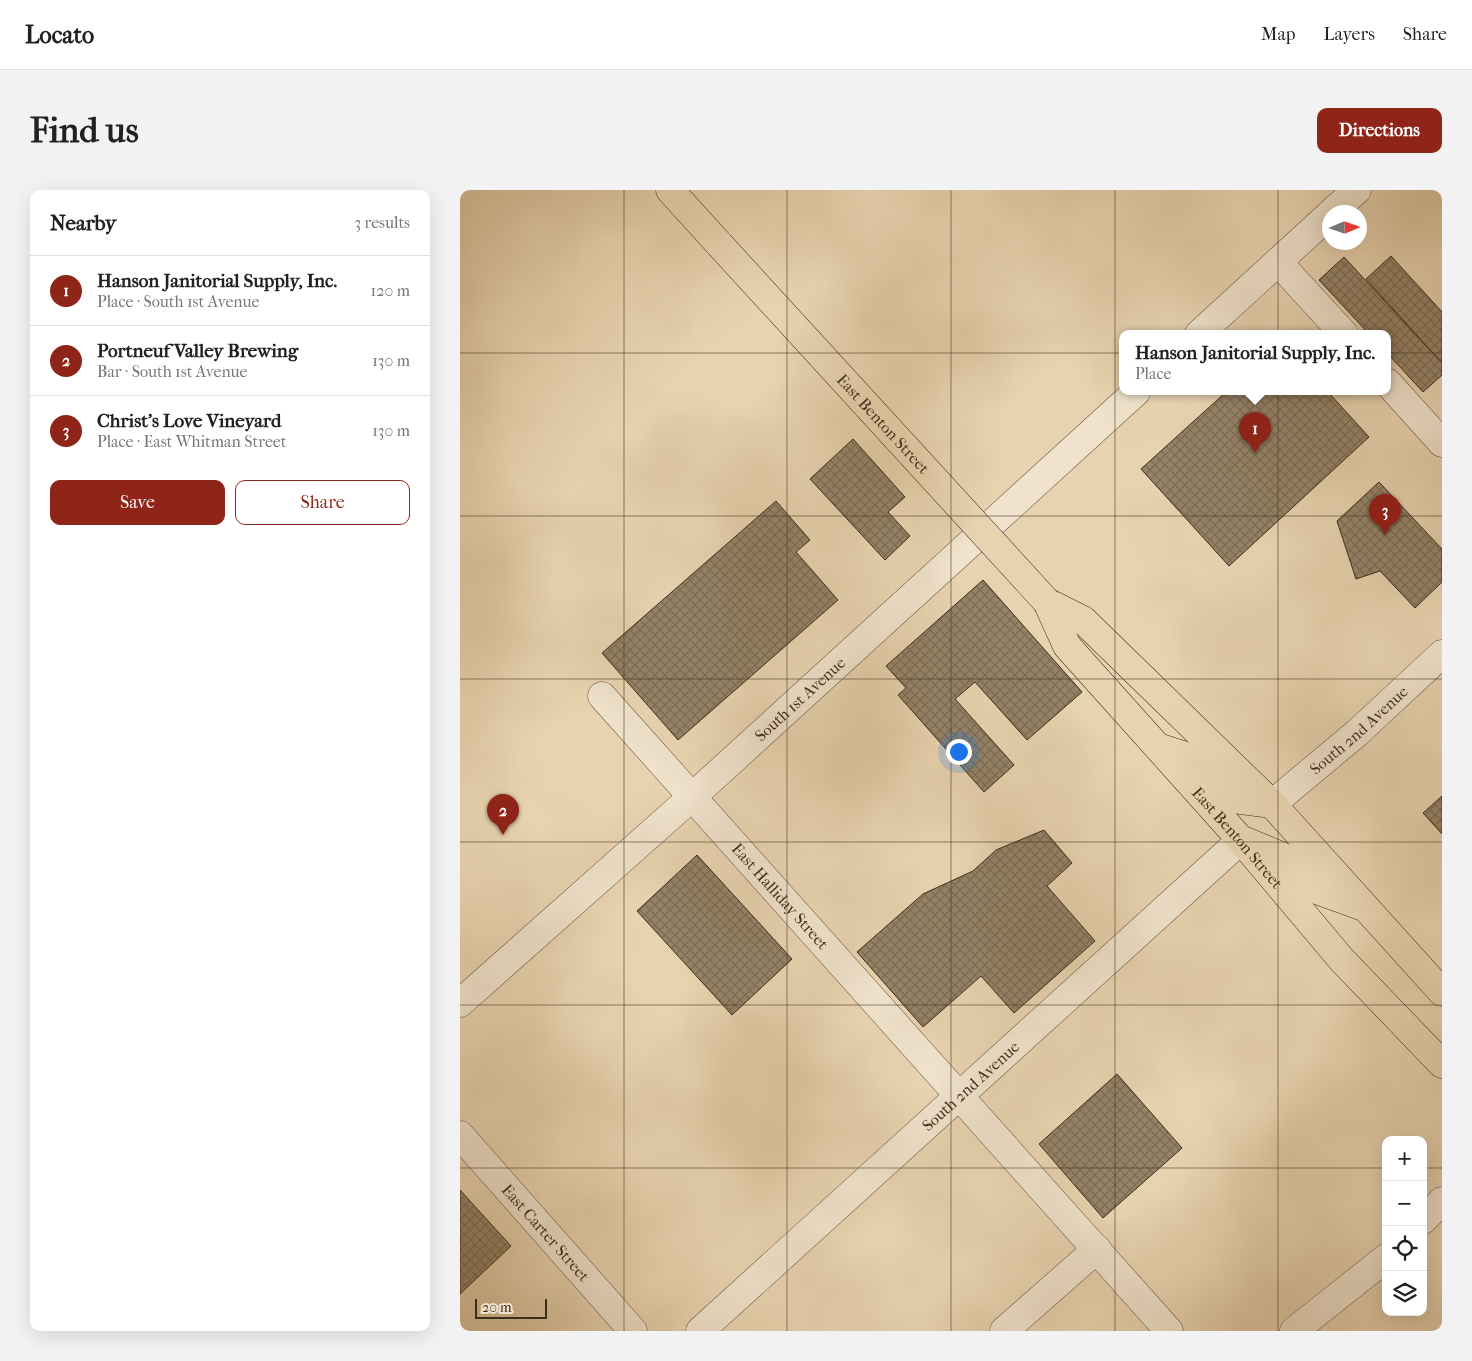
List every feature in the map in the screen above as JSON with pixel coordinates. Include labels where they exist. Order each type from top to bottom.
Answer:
[{"type":"main road","name":"East Benton Street","points":[[670,190],[1047,602],[1067,646],[1241,840],[1342,960],[1442,1064]]},
{"type":"main road","name":"East Benton Street","points":[[1047,602],[1083,620],[1272,804],[1442,992]]},
{"type":"main road","points":[[1157,746],[1198,760],[1234,799],[1272,804]]},
{"type":"main road","points":[[1241,840],[1286,858],[1317,890],[1366,908]]},
{"type":"street","points":[[1341,205],[1357,190]]},
{"type":"street","points":[[1203,330],[1322,222]]},
{"type":"street","points":[[1278,262],[1340,330]]},
{"type":"street","points":[[1391,386],[1442,443]]},
{"type":"street","name":"South 1st Avenue","points":[[460,1003],[692,797],[1133,395]]},
{"type":"street","name":"South 2nd Avenue","points":[[1272,804],[1357,733],[1442,654]]},
{"type":"street","name":"East Halliday Street","points":[[602,696],[1170,1331]]},
{"type":"street","name":"South 2nd Avenue","points":[[700,1331],[1241,840]]},
{"type":"street","name":"East Carter Street","points":[[460,1135],[633,1331]]},
{"type":"street","points":[[1427,1216],[1442,1201]]},
{"type":"street","points":[[1004,1331],[1097,1249]]},
{"type":"street","points":[[1294,1331],[1382,1261]]},
{"type":"building","points":[[1391,256],[1442,312],[1442,363],[1366,279]]},
{"type":"building","points":[[1344,257],[1442,363],[1442,375],[1423,392],[1391,357],[1391,330],[1365,330],[1319,280]]},
{"type":"building","points":[[1223,395],[1331,395],[1369,437],[1229,566],[1141,469]]},
{"type":"building","points":[[853,439],[905,497],[888,512],[910,536],[885,560],[810,479]]},
{"type":"building","points":[[1379,482],[1442,549],[1442,582],[1415,608],[1380,571],[1356,579],[1337,521]]},
{"type":"building","points":[[776,501],[810,540],[796,552],[838,600],[678,740],[602,653]]},
{"type":"building","points":[[983,580],[1082,692],[1027,740],[975,682],[955,699],[1014,765],[984,792],[898,695],[906,688],[886,666]]},
{"type":"building","points":[[1442,796],[1442,834],[1423,813]]},
{"type":"building","points":[[1044,830],[1072,863],[1047,886],[1095,941],[1014,1013],[981,976],[923,1027],[857,952],[923,894],[973,871],[996,850]]},
{"type":"building","points":[[697,855],[792,959],[732,1015],[637,911]]},
{"type":"building","points":[[1117,1074],[1182,1148],[1103,1218],[1039,1144]]},
{"type":"building","points":[[460,1190],[511,1246],[460,1294]]},
{"type":"place","name":"Hanson Janitorial Supply, Inc.","points":[[1255,453]]},
{"type":"place","name":"Christ's Love Vineyard","points":[[1385,535]]},
{"type":"place","name":"Portneuf Valley Brewing","points":[[503,835]]}]
